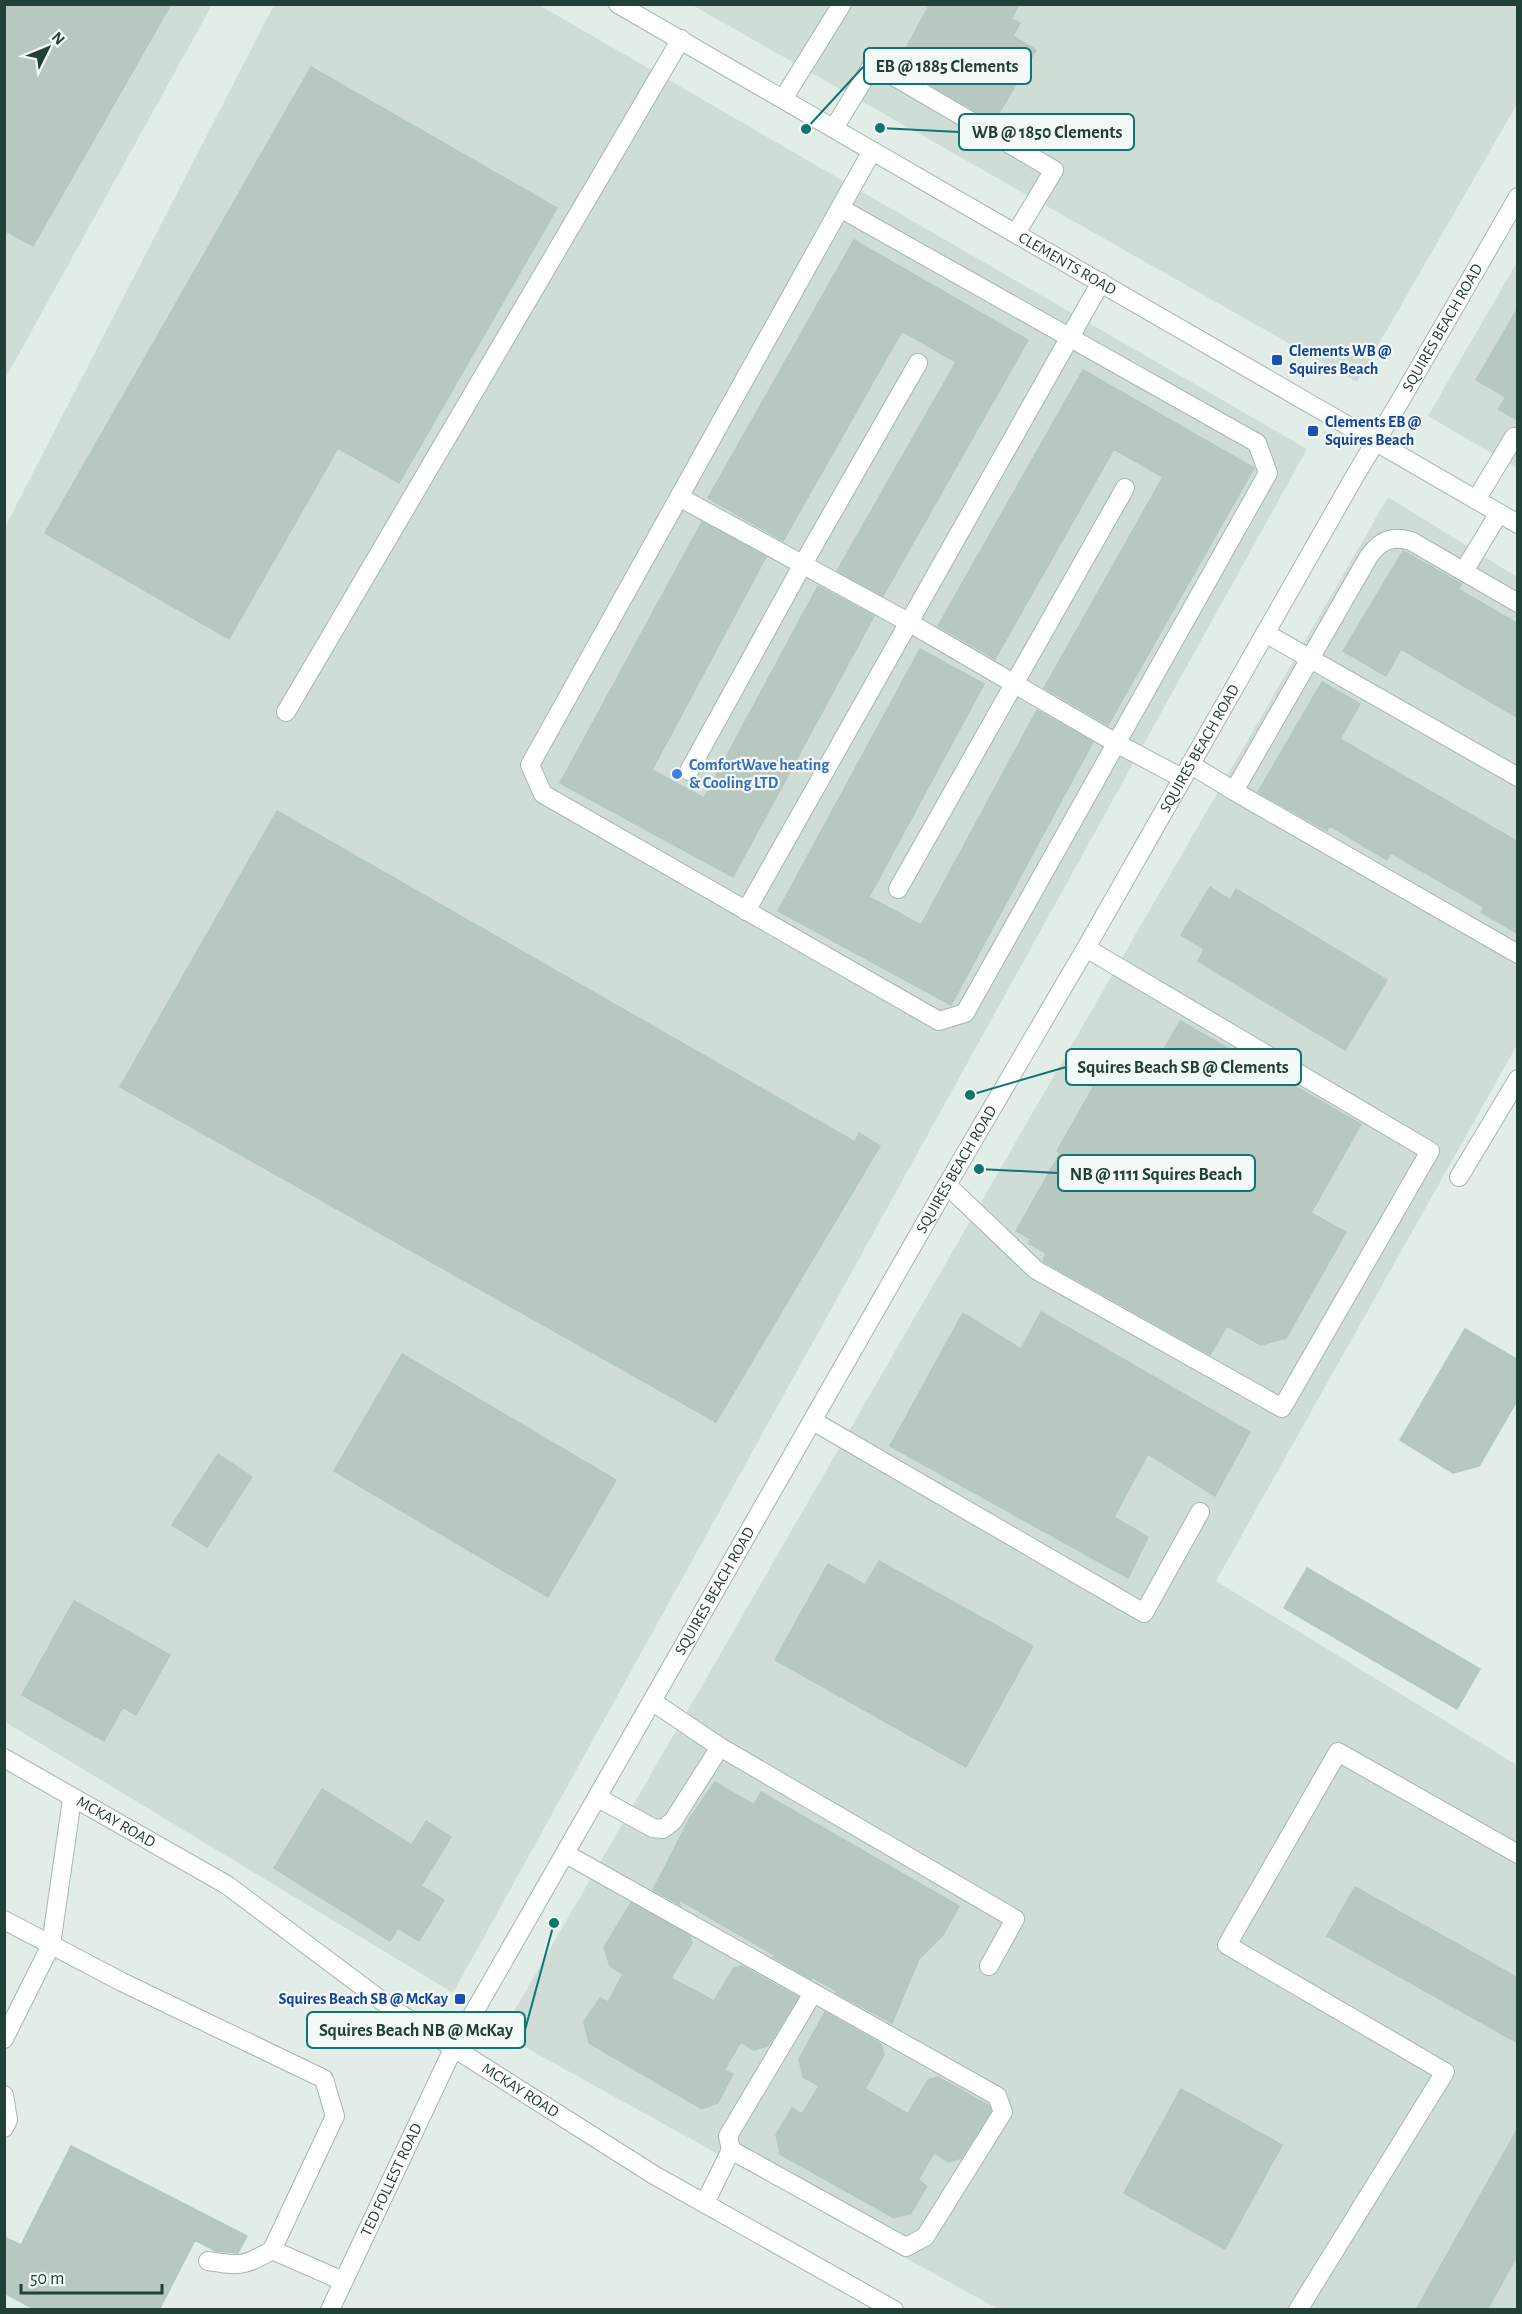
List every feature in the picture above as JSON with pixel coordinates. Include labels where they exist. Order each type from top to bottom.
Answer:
[{"type":"street","points":[[783,99],[842,4]]},
{"type":"street","name":"CLEMENTS ROAD","points":[[630,7],[872,151],[1518,524]]},
{"type":"street","points":[[286,712],[681,39]]},
{"type":"street","points":[[834,128],[873,64],[1054,170],[1016,233]]},
{"type":"street","points":[[840,208],[1257,443],[1268,472],[965,1013],[939,1021],[543,794],[530,765],[679,497],[840,208],[872,151]]},
{"type":"street","name":"SQUIRES BEACH ROAD","points":[[453,2049],[947,1185],[1518,197]]},
{"type":"street","points":[[747,911],[1101,282]]},
{"type":"street","points":[[689,771],[803,564],[918,363]]},
{"type":"street","points":[[1476,500],[1514,437],[1518,439]]},
{"type":"street","points":[[898,889],[1125,488]]},
{"type":"street","points":[[679,497],[910,623],[1116,743],[1234,790],[1518,954]]},
{"type":"street","points":[[1464,572],[1499,513]]},
{"type":"street","points":[[1234,790],[1369,556],[1383,541],[1392,538],[1411,541],[1518,603]]},
{"type":"street","points":[[1266,633],[1518,777]]},
{"type":"street","points":[[947,1185],[1036,1270],[1282,1408],[1430,1150],[1086,948]]},
{"type":"street","points":[[1459,1177],[1518,1079]]},
{"type":"street","points":[[813,1421],[1144,1613],[1200,1512]]},
{"type":"street","points":[[653,1702],[720,1747],[1015,1919],[989,1966]]},
{"type":"street","points":[[598,1798],[652,1828],[663,1829],[673,1821],[720,1747]]},
{"type":"street","points":[[1298,2310],[1445,2072],[1227,1945],[1338,1752],[1518,1854]]},
{"type":"street","name":"MCKAY ROAD","points":[[4,1758],[72,1799],[227,1885],[394,2010],[654,2175],[894,2310]]},
{"type":"street","points":[[4,2039],[51,1945],[72,1799]]},
{"type":"street","points":[[566,1854],[997,2096],[1003,2112],[925,2237],[906,2247],[731,2150]]},
{"type":"street","points":[[4,1920],[122,1982],[324,2079],[335,2116],[272,2250],[249,2264],[232,2265],[208,2261]]},
{"type":"street","points":[[705,2203],[731,2150],[728,2136],[813,1993]]},
{"type":"street","name":"TED FOLLEST ROAD","points":[[330,2310],[453,2049]]},
{"type":"street","points":[[4,2095],[6,2122]]},
{"type":"street","points":[[272,2250],[343,2281]]},
{"type":"shaded area","points":[[5,5],[212,5],[5,379]]},
{"type":"shaded area","points":[[274,5],[539,5],[1307,449],[453,1993],[5,1722],[4,529]]},
{"type":"shaded area","points":[[692,5],[1517,5],[1517,104],[1357,382]]},
{"type":"shaded area","points":[[1517,262],[1517,468],[1428,416]]},
{"type":"shaded area","points":[[1388,497],[1517,577],[1517,1045],[1216,1581],[1517,1765],[1517,2309],[998,2309],[501,2034]]},
{"type":"building","points":[[4,4],[171,4],[33,246],[4,230]]},
{"type":"building","points":[[930,4],[1019,4],[1011,19],[1020,23],[1013,36],[1036,50],[994,122],[897,65]]},
{"type":"building","points":[[311,67],[557,208],[399,483],[338,448],[229,639],[45,533]]},
{"type":"building","points":[[854,240],[1028,340],[883,596],[837,571],[956,362],[902,331],[783,541],[708,498]]},
{"type":"building","points":[[1518,308],[1518,420],[1498,409],[1506,397],[1476,380]]},
{"type":"building","points":[[1083,370],[1254,468],[1108,725],[1044,688],[1163,477],[1114,449],[995,659],[938,626]]},
{"type":"building","points":[[702,522],[766,557],[652,770],[704,798],[818,586],[874,616],[733,877],[560,783]]},
{"type":"building","points":[[1403,551],[1462,584],[1458,589],[1518,624],[1518,718],[1401,649],[1386,676],[1343,651]]},
{"type":"building","points":[[920,649],[984,684],[869,897],[921,925],[1037,710],[1093,742],[951,1005],[778,911]]},
{"type":"building","points":[[1322,682],[1360,704],[1340,739],[1518,842],[1518,934],[1481,912],[1484,907],[1391,853],[1387,860],[1330,826],[1327,831],[1258,792]]},
{"type":"building","points":[[277,811],[855,1142],[859,1133],[880,1146],[716,1422],[120,1087]]},
{"type":"building","points":[[1210,887],[1230,900],[1236,889],[1387,980],[1345,1050],[1198,961],[1204,949],[1181,935]]},
{"type":"building","points":[[1180,1021],[1361,1124],[1311,1213],[1346,1232],[1286,1338],[1261,1345],[1227,1326],[1210,1355],[1043,1261],[1046,1253],[1028,1243],[1031,1239],[1016,1231],[1060,1153],[1057,1151],[1107,1063],[1116,1068],[1124,1055],[1152,1071]]},
{"type":"building","points":[[1041,1312],[1250,1432],[1215,1496],[1148,1454],[1114,1517],[1148,1537],[1128,1578],[890,1446],[963,1313],[1021,1349]]},
{"type":"building","points":[[1465,1329],[1518,1360],[1518,1399],[1479,1466],[1453,1473],[1400,1440]]},
{"type":"building","points":[[402,1354],[616,1480],[548,1597],[334,1471]]},
{"type":"building","points":[[218,1454],[252,1477],[207,1547],[172,1525]]},
{"type":"building","points":[[879,1561],[1033,1646],[966,1767],[775,1660],[828,1564],[865,1585]]},
{"type":"building","points":[[1307,1568],[1480,1669],[1457,1709],[1284,1608]]},
{"type":"building","points":[[74,1601],[170,1655],[136,1715],[123,1707],[104,1741],[22,1695]]},
{"type":"building","points":[[715,1782],[754,1805],[761,1792],[959,1906],[943,1935],[919,1959],[892,2023],[773,1957],[776,1956],[678,1899],[680,1905],[653,1890],[690,1818]]},
{"type":"building","points":[[322,1789],[412,1845],[426,1821],[451,1837],[421,1886],[444,1900],[419,1941],[398,1928],[390,1941],[274,1868]]},
{"type":"building","points":[[1355,1887],[1518,1978],[1518,2043],[1327,1936]]},
{"type":"building","points":[[631,1903],[690,1936],[692,1943],[671,1978],[714,2001],[734,1968],[742,1966],[798,1997],[768,2046],[754,2050],[741,2042],[724,2070],[733,2074],[718,2103],[702,2109],[589,2043],[584,2022],[600,1998],[608,2002],[623,1974],[610,1966],[604,1947]]},
{"type":"building","points":[[825,2012],[881,2044],[884,2055],[865,2089],[908,2114],[928,2080],[938,2077],[989,2106],[991,2111],[961,2158],[949,2162],[934,2153],[918,2180],[927,2186],[911,2213],[894,2218],[780,2154],[776,2135],[792,2108],[802,2114],[819,2086],[803,2077],[799,2059]]},
{"type":"building","points":[[1181,2089],[1282,2145],[1225,2249],[1124,2193]]},
{"type":"building","points":[[1518,2128],[1518,2254],[1487,2310],[1416,2310]]},
{"type":"building","points":[[71,2146],[247,2236],[238,2253],[216,2251],[195,2240],[159,2310],[36,2310],[4,2293],[4,2237],[21,2245]]},
{"type":"place","name":"WB @ 1850 Clements","points":[[880,128]]},
{"type":"place","name":"EB @ 1885 Clements","points":[[806,129]]},
{"type":"place","name":"Clements WB @ Squires Beach","points":[[1277,360]]},
{"type":"place","name":"Clements EB @ Squires Beach","points":[[1313,431]]},
{"type":"place","name":"ComfortWave heating & Cooling LTD","points":[[677,774]]},
{"type":"place","name":"Squires Beach SB @ Clements","points":[[970,1095]]},
{"type":"place","name":"NB @ 1111 Squires Beach","points":[[979,1169]]},
{"type":"place","name":"Squires Beach NB @ McKay","points":[[554,1923]]},
{"type":"place","name":"Squires Beach SB @ McKay","points":[[460,1999]]}]
